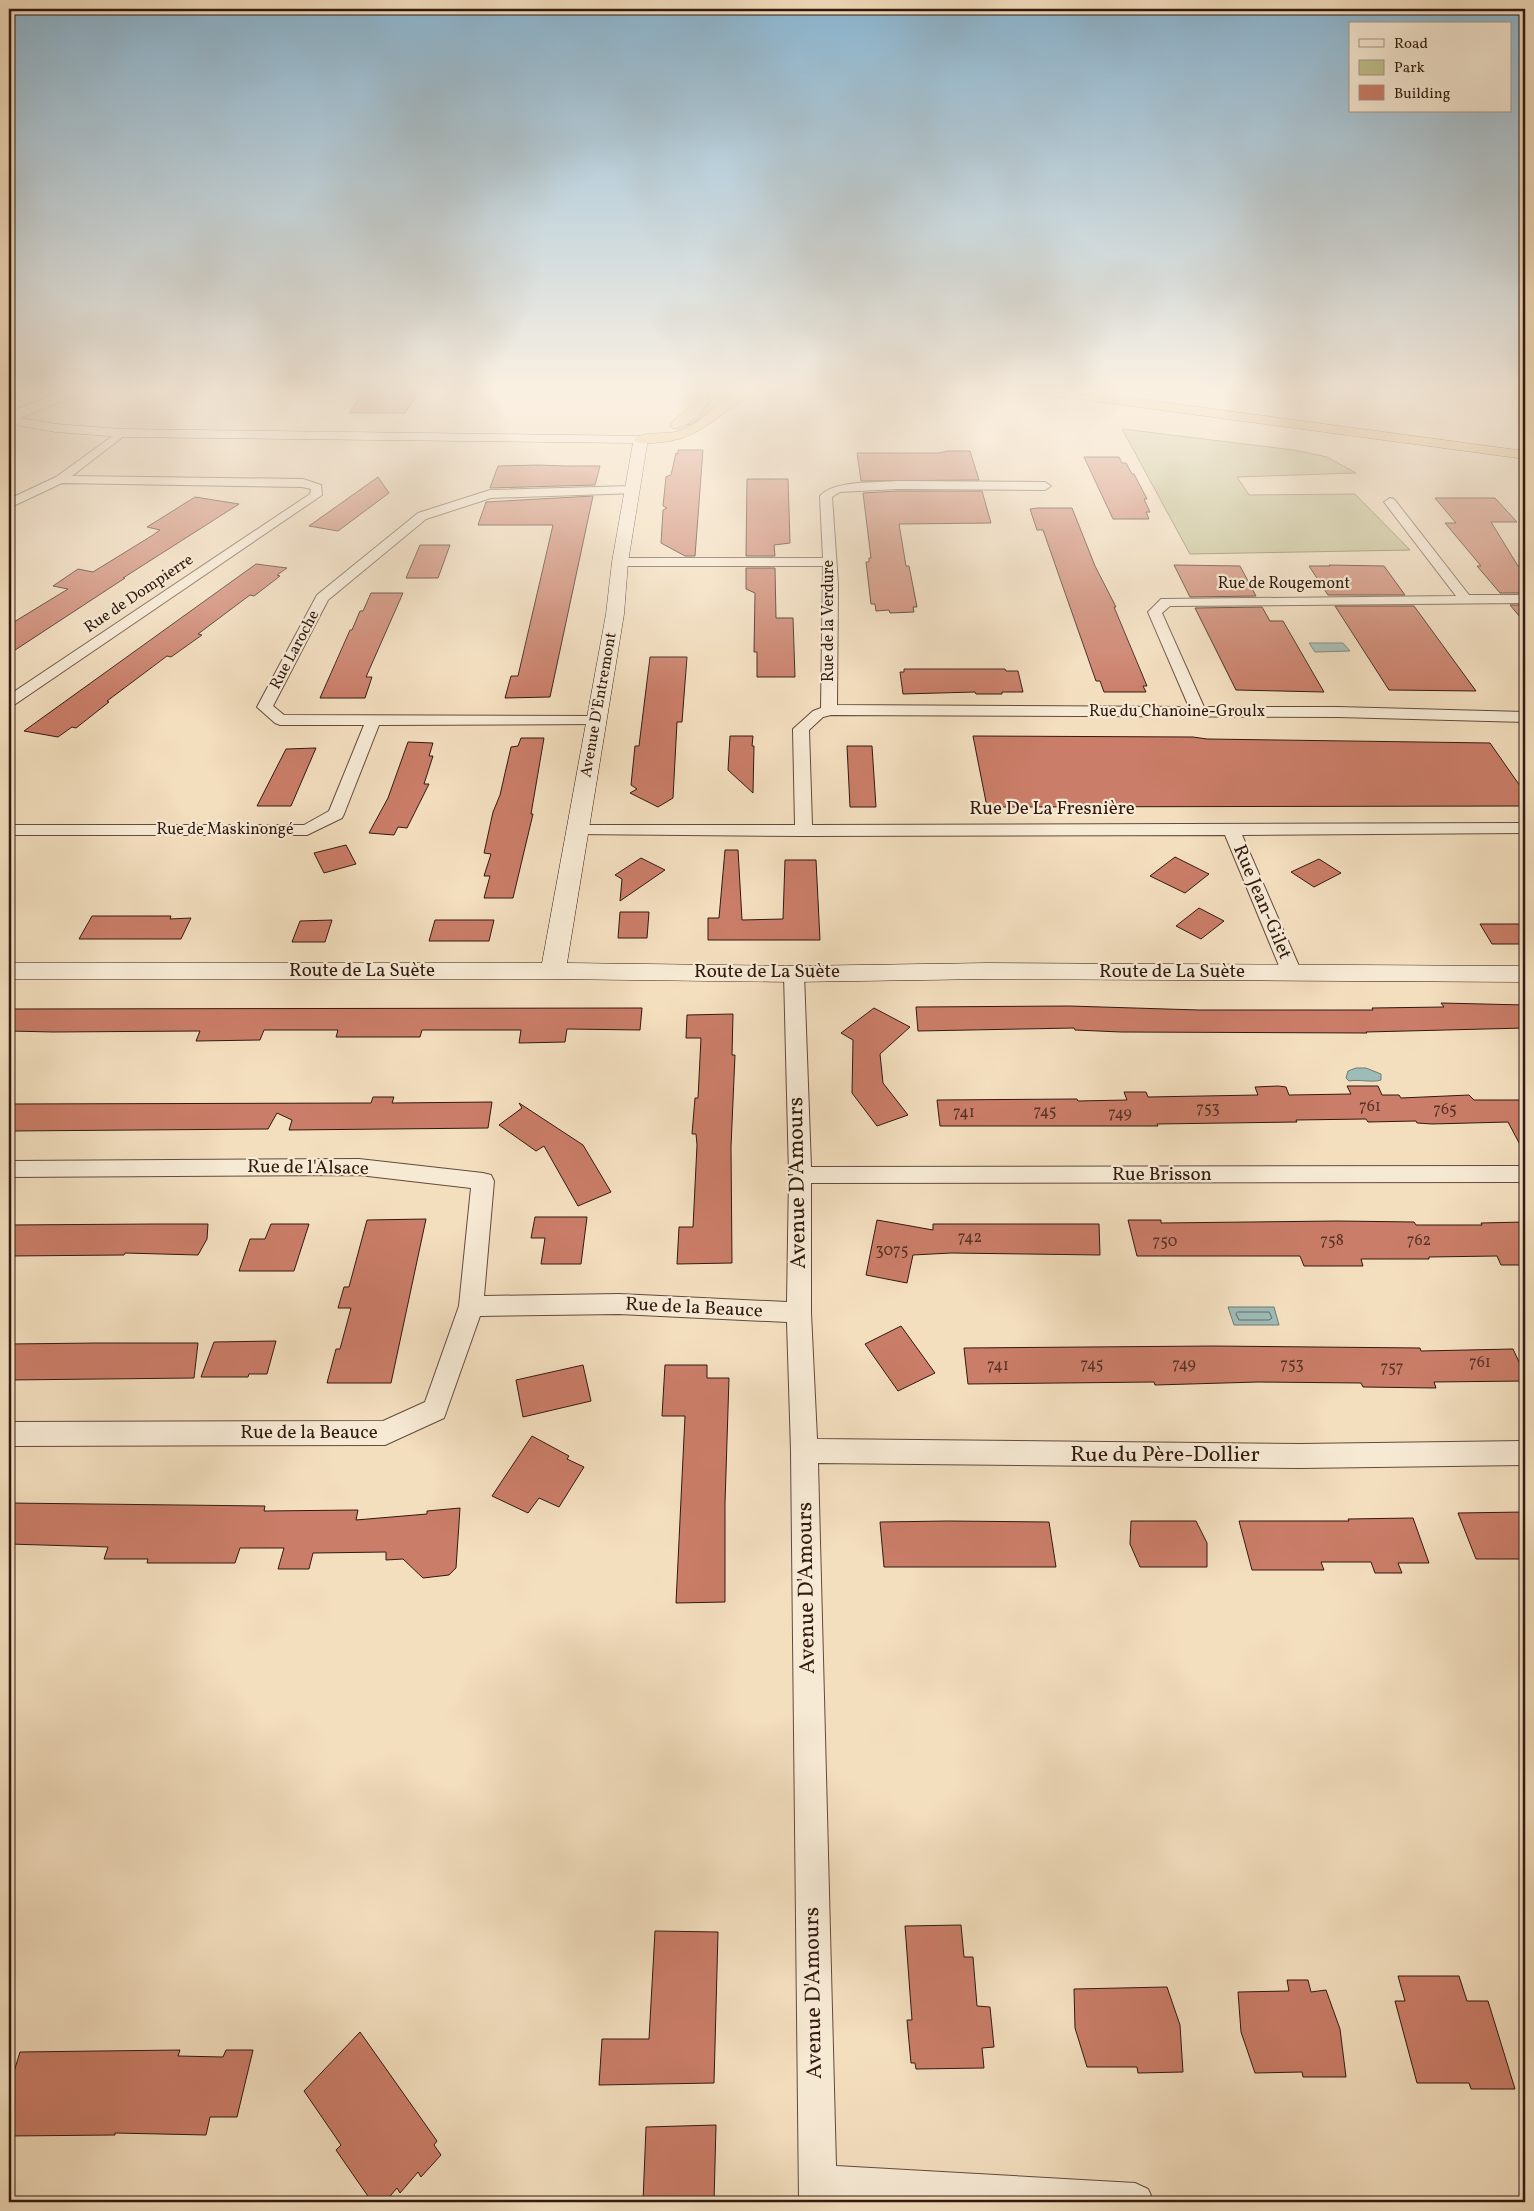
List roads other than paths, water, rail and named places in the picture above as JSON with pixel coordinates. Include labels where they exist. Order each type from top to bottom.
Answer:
[{"type":"street","points":[[9,504],[37,490]]},
{"type":"street","name":"Rue de Dompierre","points":[[9,702],[316,495],[317,490]]},
{"type":"street","name":"Rue Laroche","points":[[597,722],[280,720],[265,707],[322,598],[422,516],[490,494],[626,490]]},
{"type":"street","name":"Avenue D'Entremont","points":[[553,970],[579,830],[615,614],[620,562],[632,490]]},
{"type":"street","name":"Rue de la Verdure","points":[[804,831],[801,729],[818,714],[830,710],[831,584],[826,496],[836,490]]},
{"type":"street","points":[[1390,502],[1466,600]]},
{"type":"street","points":[[620,562],[829,562]]},
{"type":"street","name":"Rue de Rougemont","points":[[1200,712],[1155,612],[1166,602],[1525,599]]},
{"type":"street","name":"Rue du Chanoine-Groulx","points":[[830,710],[1200,712],[1525,717]]},
{"type":"street","name":"Rue de Maskinongé","points":[[9,830],[307,830],[336,814],[373,721]]},
{"type":"street","name":"Rue De La Fresnière","points":[[579,830],[1525,828]]},
{"type":"street","name":"Rue Jean-Gilet","points":[[1232,830],[1292,973]]},
{"type":"street","name":"Route de La Suète","points":[[9,971],[553,970],[794,974],[988,971],[1525,974]]},
{"type":"street","name":"Avenue D'Amours","points":[[794,974],[800,1176],[799,1313],[804,1452],[818,2193]]},
{"type":"street","name":"Rue de l'Alsace","points":[[9,1169],[359,1167],[482,1181],[471,1306]]},
{"type":"street","name":"Rue Brisson","points":[[800,1176],[1525,1174]]},
{"type":"street","name":"Rue de la Beauce","points":[[9,1434],[385,1433],[435,1410],[471,1306],[619,1304],[799,1313]]},
{"type":"street","name":"Rue du Père-Dollier","points":[[804,1452],[1290,1456],[1525,1453]]},
{"type":"street","points":[[818,2193],[1135,2202]]},
{"type":"water","points":[[1309,643],[1343,643],[1350,651],[1315,652]]},
{"type":"water","points":[[1356,1068],[1366,1068],[1381,1074],[1381,1080],[1349,1081],[1346,1078],[1348,1071]]},
{"type":"water","points":[[1228,1307],[1274,1307],[1279,1325],[1234,1325]]}]
